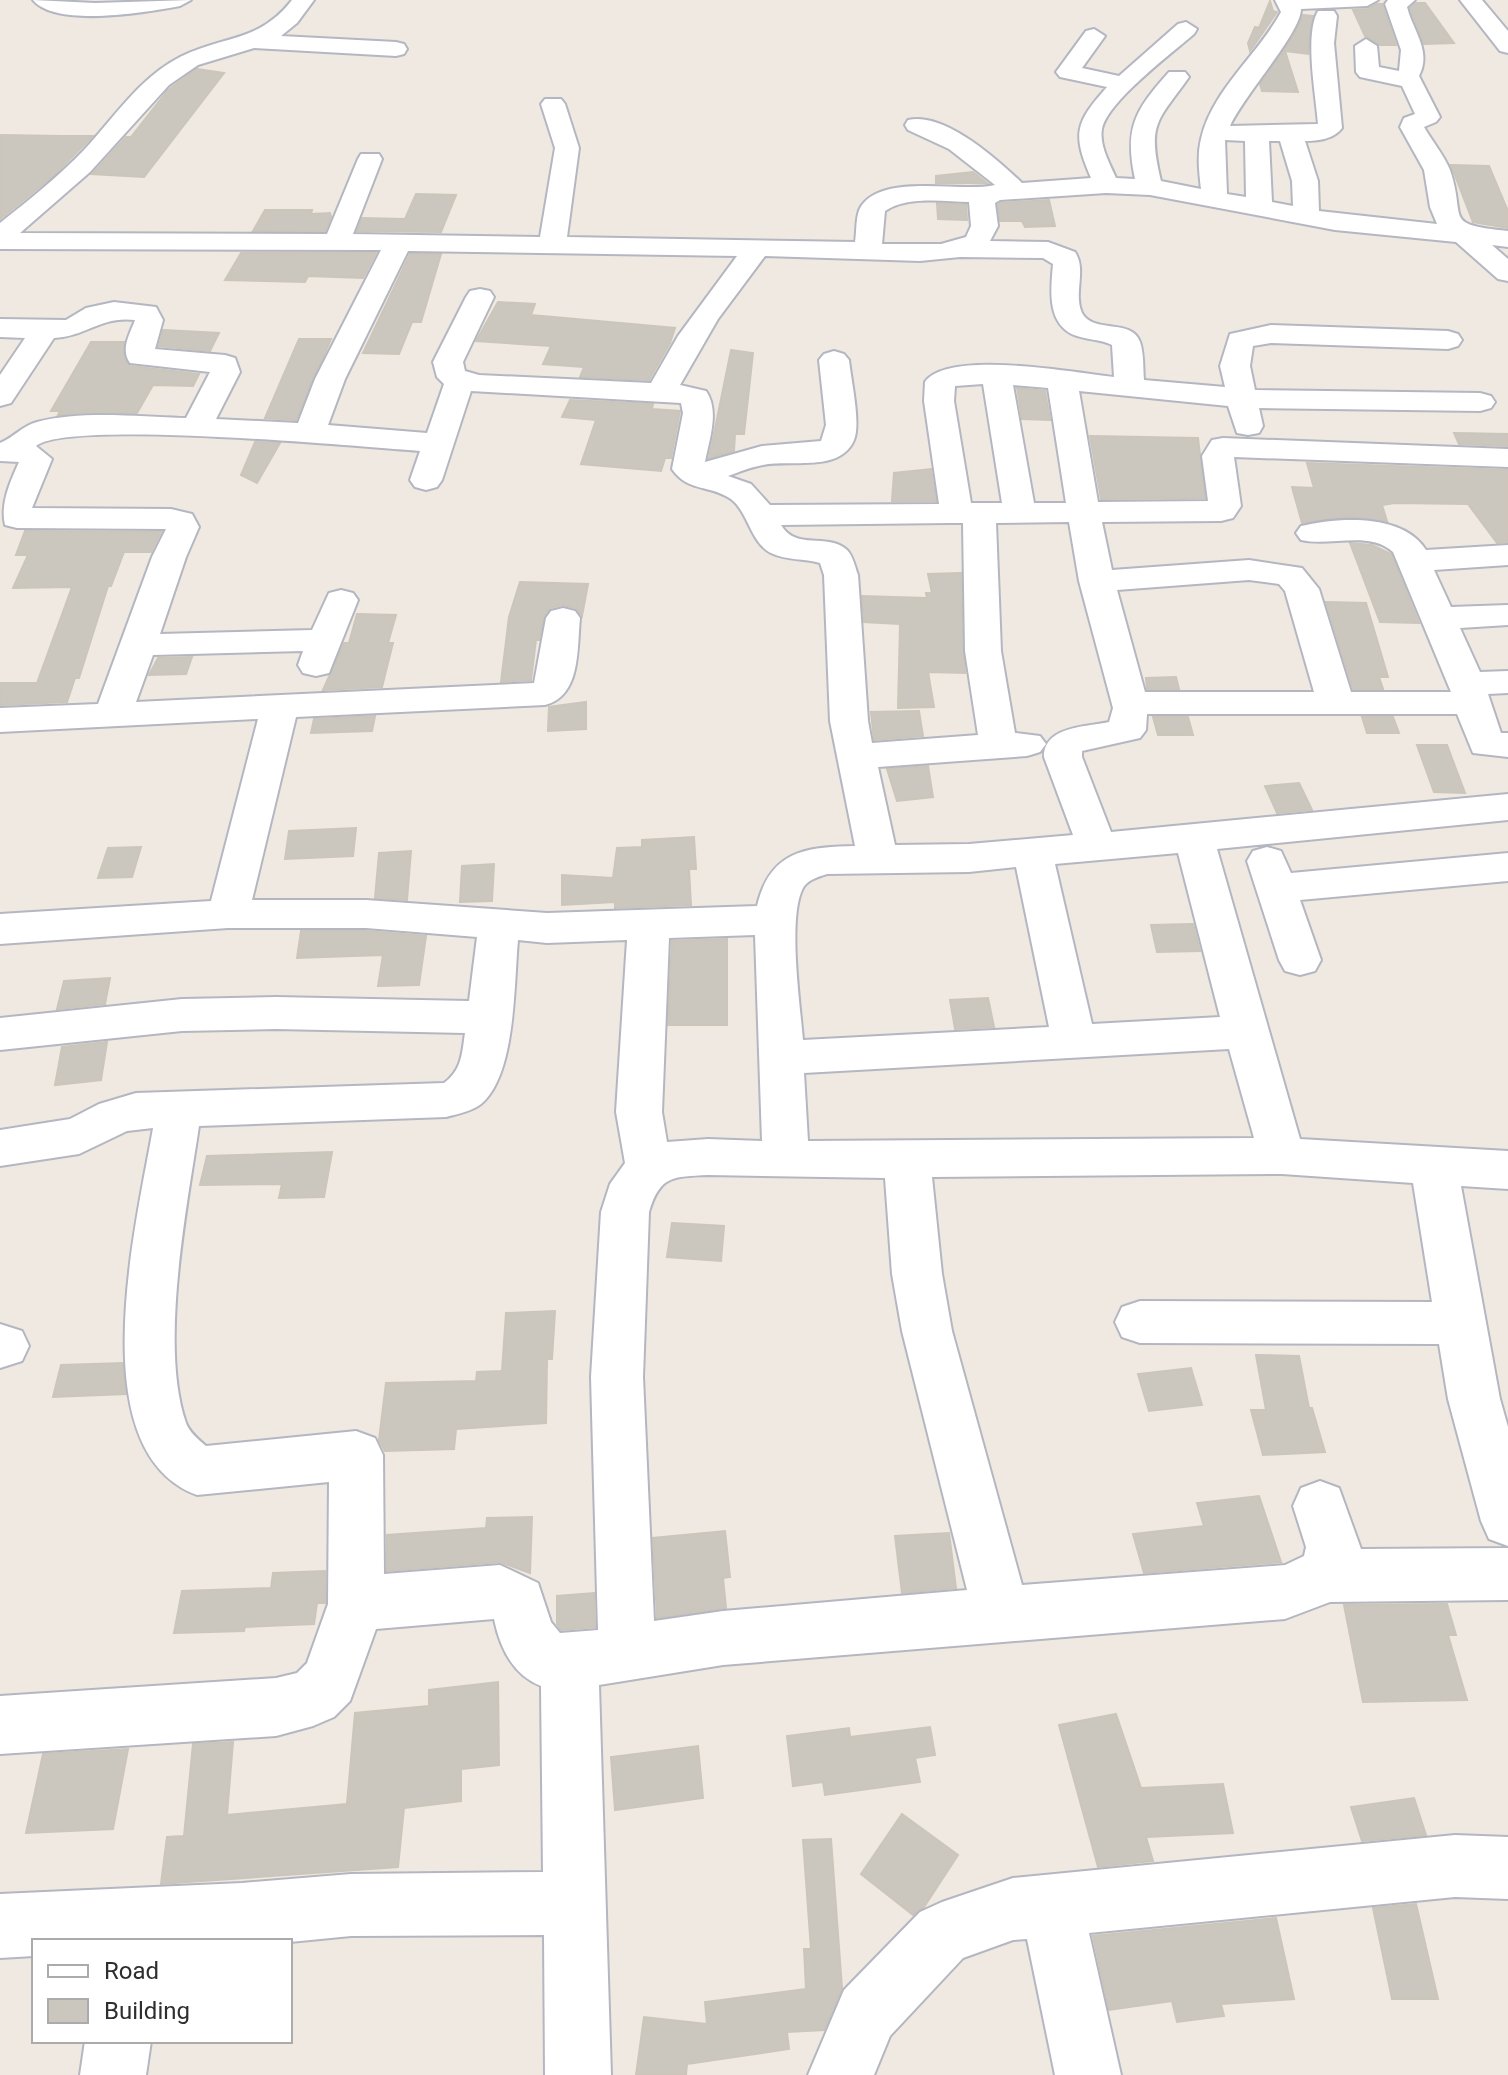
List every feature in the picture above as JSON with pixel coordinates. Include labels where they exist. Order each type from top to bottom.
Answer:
[{"type":"street","points":[[44,0],[88,11],[169,1]]},
{"type":"street","points":[[0,239],[77,172],[130,111],[169,73],[184,64],[252,41],[285,25],[303,0]]},
{"type":"street","points":[[1214,198],[1212,149],[1215,133],[1244,83],[1279,40],[1292,12],[1287,2],[1367,0]]},
{"type":"street","points":[[1404,0],[1396,4],[1413,48],[1412,72],[1407,78]]},
{"type":"street","points":[[1471,0],[1506,42]]},
{"type":"street","points":[[1215,133],[1315,134],[1330,128],[1323,43],[1326,16]]},
{"type":"street","points":[[1106,185],[1092,147],[1090,126],[1094,117],[1124,84],[1186,29]]},
{"type":"street","points":[[1094,36],[1068,72],[1124,84]]},
{"type":"street","points":[[1279,40],[1413,48]]},
{"type":"street","points":[[252,41],[396,49]]},
{"type":"street","points":[[1366,46],[1368,72],[1407,78]]},
{"type":"street","points":[[1150,187],[1140,143],[1141,129],[1156,100],[1177,77]]},
{"type":"street","points":[[1407,78],[1428,117],[1413,123],[1412,127],[1437,170],[1443,207],[1449,222],[1508,273]]},
{"type":"street","points":[[552,246],[567,148],[553,104]]},
{"type":"street","points":[[917,125],[940,132],[969,148],[1015,190]]},
{"type":"street","points":[[1257,133],[1259,209]]},
{"type":"street","points":[[1290,133],[1305,181],[1306,217]]},
{"type":"street","points":[[337,242],[370,159]]},
{"type":"street","points":[[868,250],[872,209],[883,199],[988,195],[1015,190],[1106,185],[1150,187],[1372,227],[1508,239]]},
{"type":"street","points":[[13,192],[52,194]]},
{"type":"street","points":[[960,249],[976,243],[983,235],[982,202],[988,195]]},
{"type":"street","points":[[0,239],[757,248],[925,253],[960,249],[1048,250],[1065,258],[1067,264],[1065,308],[1068,317],[1081,329],[1112,334],[1126,342],[1130,385]]},
{"type":"street","points":[[310,433],[330,379],[398,243]]},
{"type":"street","points":[[661,393],[693,334],[757,248]]},
{"type":"street","points":[[480,297],[448,362],[448,371],[460,381],[695,397],[698,404],[688,469],[693,476],[735,488],[746,495],[762,515],[772,538],[781,546],[828,552],[838,561],[849,721],[878,859]]},
{"type":"street","points":[[0,397],[55,330],[79,326],[95,314],[104,312],[146,313],[149,320],[140,346],[140,357],[225,364],[225,372],[197,427]]},
{"type":"street","points":[[0,328],[100,329]]},
{"type":"street","points":[[1254,448],[1240,398],[1236,351],[1240,340],[1271,334],[1459,360]]},
{"type":"street","points":[[693,476],[753,457],[816,453],[832,448],[839,439],[841,425],[834,360]]},
{"type":"street","points":[[999,746],[983,651],[968,515],[938,387],[940,382],[950,377],[996,374],[1310,402],[1459,360]]},
{"type":"street","points":[[762,515],[1221,511],[1225,506],[1219,449],[1508,457],[1459,360]]},
{"type":"street","points":[[996,374],[1020,514]]},
{"type":"street","points":[[857,756],[1069,742],[1127,730],[1127,714],[1131,707],[1096,581],[1082,514],[1062,379]]},
{"type":"street","points":[[426,480],[460,381]]},
{"type":"street","points":[[5,452],[32,434],[61,426],[197,427],[439,443]]},
{"type":"street","points":[[5,452],[26,453],[36,459],[17,499],[14,511],[17,518],[180,521],[183,527],[169,557],[112,716]]},
{"type":"street","points":[[786,1160],[775,920],[783,883],[798,869],[825,860],[1033,853],[1508,804],[1497,745],[1469,693],[1439,618],[1401,538],[1393,535],[1313,533]]},
{"type":"street","points":[[1413,561],[1508,555]]},
{"type":"street","points":[[1096,581],[1249,570],[1290,575],[1302,589],[1336,703]]},
{"type":"street","points":[[228,914],[291,705],[326,640],[341,600]]},
{"type":"street","points":[[1439,618],[1508,615]]},
{"type":"street","points":[[0,720],[545,694],[554,683],[563,618]]},
{"type":"street","points":[[139,645],[326,640]]},
{"type":"street","points":[[1131,707],[1153,702],[1336,703],[1469,693],[1508,682]]},
{"type":"street","points":[[1069,742],[1063,748],[1063,757],[1097,847]]},
{"type":"street","points":[[1257,832],[1300,960]]},
{"type":"street","points":[[1194,838],[1282,1156]]},
{"type":"street","points":[[1033,853],[1074,1041]]},
{"type":"street","points":[[1276,888],[1508,867]]},
{"type":"street","points":[[0,929],[228,914],[366,914],[547,928],[775,920]]},
{"type":"street","points":[[649,925],[639,1112],[649,1168]]},
{"type":"street","points":[[0,1148],[79,1136],[115,1116],[136,1111],[446,1100],[462,1096],[475,1082],[483,1062],[499,926]]},
{"type":"street","points":[[0,1034],[182,1015],[276,1013],[487,1017]]},
{"type":"street","points":[[781,1058],[1246,1032]]},
{"type":"street","points":[[0,1725],[276,1707],[313,1697],[330,1681],[356,1604],[356,1455],[197,1471],[177,1456],[161,1427],[153,1382],[153,1291],[179,1109]]},
{"type":"street","points":[[627,1653],[617,1377],[625,1212],[634,1184],[649,1168],[671,1159],[1282,1156],[1508,1170]]},
{"type":"street","points":[[907,1159],[917,1274],[927,1331],[1001,1613]]},
{"type":"street","points":[[1434,1165],[1474,1399],[1508,1521]]},
{"type":"street","points":[[1140,1322],[1459,1323]]},
{"type":"street","points":[[356,1604],[471,1592],[500,1592],[518,1602],[526,1635],[545,1660],[570,1662],[723,1638],[1285,1592],[1329,1571],[1334,1547],[1320,1506]]},
{"type":"street","points":[[1322,1576],[1508,1574]]},
{"type":"street","points":[[570,1662],[578,2075]]},
{"type":"street","points":[[841,2075],[867,2013],[942,1934],[1013,1909],[1440,1868],[1508,1868]]},
{"type":"street","points":[[0,1926],[135,1931],[351,1905],[576,1903]]},
{"type":"street","points":[[1051,1905],[1088,2075]]},
{"type":"street","points":[[113,2075],[118,2043]]},
{"type":"building","points":[[1270,1],[1273,11],[1277,12],[1250,51],[1248,43],[1255,27],[1259,28]]},
{"type":"building","points":[[1416,3],[1425,3],[1454,43],[1424,44],[1410,8]]},
{"type":"building","points":[[1382,4],[1396,45],[1380,45],[1365,36],[1353,10],[1367,9]]},
{"type":"building","points":[[1303,15],[1313,16],[1308,54],[1285,51],[1298,92],[1262,91],[1260,84],[1294,35]]},
{"type":"building","points":[[197,69],[224,73],[144,177],[92,174],[126,137],[131,137],[168,90]]},
{"type":"building","points":[[0,135],[93,136],[52,177],[0,219]]},
{"type":"building","points":[[1451,165],[1489,166],[1508,211],[1508,228],[1473,222]]},
{"type":"building","points":[[973,172],[987,183],[936,183],[936,176]]},
{"type":"building","points":[[416,194],[456,195],[441,232],[357,231],[362,218],[405,219]]},
{"type":"building","points":[[1049,200],[1055,226],[1025,227],[1022,221],[1000,221],[998,205],[1001,203],[1014,202],[1017,206],[1016,202]]},
{"type":"building","points":[[937,203],[966,205],[967,220],[938,219]]},
{"type":"building","points":[[265,210],[312,210],[311,214],[330,213],[331,217],[325,231],[253,231]]},
{"type":"building","points":[[241,253],[376,253],[363,278],[308,276],[305,282],[225,280]]},
{"type":"building","points":[[410,254],[441,254],[421,322],[412,322],[399,354],[363,353]]},
{"type":"building","points":[[498,302],[535,304],[531,315],[675,328],[649,380],[580,377],[584,367],[543,364],[551,346],[476,341]]},
{"type":"building","points":[[163,330],[219,333],[210,351],[159,346]]},
{"type":"building","points":[[299,339],[331,339],[296,420],[265,418]]},
{"type":"building","points":[[91,342],[124,342],[124,358],[130,366],[199,374],[193,386],[153,385],[137,413],[58,415],[60,411],[51,411]]},
{"type":"building","points":[[731,350],[753,353],[744,434],[735,434],[734,451],[709,458]]},
{"type":"building","points":[[1017,388],[1045,391],[1050,420],[1022,419]]},
{"type":"building","points":[[570,400],[653,404],[652,409],[680,411],[671,458],[665,458],[661,471],[581,464],[596,420],[562,417]]},
{"type":"building","points":[[1454,433],[1508,434],[1508,446],[1459,444]]},
{"type":"building","points":[[1090,436],[1198,438],[1205,498],[1101,499]]},
{"type":"building","points":[[255,442],[280,443],[257,483],[241,475]]},
{"type":"building","points":[[1307,463],[1508,470],[1508,542],[1497,543],[1468,504],[1395,503],[1382,505],[1387,521],[1351,517],[1302,523],[1292,487],[1314,488]]},
{"type":"building","points":[[931,469],[936,501],[892,501],[894,473]]},
{"type":"building","points":[[25,531],[161,532],[151,552],[124,552],[111,586],[108,586],[79,678],[75,678],[67,702],[0,705],[0,683],[37,683],[72,587],[13,588],[28,555],[16,555]]},
{"type":"building","points":[[1350,543],[1372,545],[1391,554],[1419,623],[1380,622]]},
{"type":"building","points":[[961,573],[965,673],[928,672],[934,707],[898,708],[900,624],[864,622],[862,596],[927,598],[926,593],[932,593],[928,574]]},
{"type":"building","points":[[520,582],[588,584],[582,616],[576,608],[562,605],[550,608],[544,616],[539,640],[536,640],[531,680],[501,682],[509,617]]},
{"type":"building","points":[[1326,602],[1366,603],[1388,677],[1379,677],[1383,689],[1353,689]]},
{"type":"building","points":[[357,614],[396,615],[388,643],[393,643],[382,687],[323,690],[344,643],[349,643]]},
{"type":"building","points":[[192,657],[186,674],[149,675],[158,658]]},
{"type":"building","points":[[1176,677],[1179,689],[1147,689],[1146,678]]},
{"type":"building","points":[[586,702],[586,729],[548,731],[549,707]]},
{"type":"building","points":[[919,711],[923,736],[874,740],[871,712]]},
{"type":"building","points":[[375,716],[372,731],[311,733],[314,719]]},
{"type":"building","points":[[1153,717],[1188,717],[1193,735],[1158,735]]},
{"type":"building","points":[[1362,717],[1393,717],[1399,733],[1367,733]]},
{"type":"building","points":[[1417,745],[1447,745],[1465,793],[1434,792]]},
{"type":"building","points":[[928,766],[933,797],[897,801],[887,769]]},
{"type":"building","points":[[1299,783],[1312,810],[1277,813],[1265,786]]},
{"type":"building","points":[[356,828],[353,856],[285,859],[289,831]]},
{"type":"building","points":[[694,837],[696,869],[689,869],[691,905],[615,908],[615,902],[562,905],[562,875],[613,878],[617,848],[642,847],[642,840]]},
{"type":"building","points":[[141,847],[132,877],[98,878],[108,848]]},
{"type":"building","points":[[411,851],[407,900],[375,898],[379,853]]},
{"type":"building","points":[[494,864],[492,901],[460,902],[462,866]]},
{"type":"building","points":[[1193,924],[1200,951],[1157,952],[1151,925]]},
{"type":"building","points":[[301,931],[366,931],[426,936],[419,985],[378,986],[383,955],[297,958]]},
{"type":"building","points":[[727,939],[727,1025],[668,1025],[672,941]]},
{"type":"building","points":[[110,978],[105,1004],[57,1009],[64,981]]},
{"type":"building","points":[[988,998],[994,1027],[955,1029],[950,1000]]},
{"type":"building","points":[[107,1042],[101,1080],[55,1085],[62,1047]]},
{"type":"building","points":[[332,1152],[324,1197],[279,1198],[282,1184],[200,1185],[207,1156]]},
{"type":"building","points":[[672,1223],[724,1226],[721,1261],[667,1257]]},
{"type":"building","points":[[555,1311],[552,1359],[547,1359],[546,1423],[456,1429],[454,1449],[385,1451],[379,1440],[386,1383],[476,1381],[477,1372],[502,1371],[506,1313]]},
{"type":"building","points":[[1256,1355],[1299,1356],[1309,1408],[1312,1408],[1325,1452],[1263,1455],[1251,1410],[1266,1410]]},
{"type":"building","points":[[123,1363],[126,1394],[53,1397],[61,1365]]},
{"type":"building","points":[[1191,1368],[1202,1405],[1149,1411],[1138,1374]]},
{"type":"building","points":[[1259,1496],[1281,1562],[1144,1573],[1133,1534],[1204,1526],[1197,1503]]},
{"type":"building","points":[[532,1517],[530,1573],[500,1562],[387,1571],[387,1535],[486,1528],[487,1518]]},
{"type":"building","points":[[725,1531],[730,1577],[723,1578],[726,1608],[657,1618],[653,1538]]},
{"type":"building","points":[[949,1533],[956,1588],[902,1593],[895,1536]]},
{"type":"building","points":[[325,1571],[325,1603],[317,1603],[314,1624],[245,1627],[244,1631],[174,1633],[182,1591],[271,1588],[273,1573]]},
{"type":"building","points":[[594,1593],[595,1627],[561,1630],[557,1624],[557,1596]]},
{"type":"building","points":[[1447,1604],[1456,1635],[1448,1635],[1467,1700],[1363,1702],[1344,1605]]},
{"type":"building","points":[[498,1682],[499,1765],[461,1769],[461,1801],[404,1808],[398,1867],[161,1884],[167,1837],[184,1836],[193,1744],[233,1742],[227,1815],[347,1804],[355,1713],[429,1706],[429,1690]]},
{"type":"building","points":[[1116,1714],[1141,1788],[1223,1784],[1233,1833],[1146,1837],[1153,1861],[1098,1867],[1059,1725]]},
{"type":"building","points":[[930,1727],[935,1755],[915,1758],[920,1782],[825,1795],[823,1782],[793,1786],[787,1736],[849,1728],[850,1737]]},
{"type":"building","points":[[698,1746],[703,1798],[615,1810],[611,1757]]},
{"type":"building","points":[[128,1749],[113,1829],[26,1833],[43,1754]]},
{"type":"building","points":[[1414,1798],[1426,1835],[1362,1841],[1351,1807]]},
{"type":"building","points":[[902,1814],[958,1855],[924,1907],[913,1915],[861,1874]]},
{"type":"building","points":[[831,1839],[842,1988],[824,2030],[787,2032],[789,2049],[687,2064],[686,2075],[636,2075],[644,2017],[707,2024],[705,2002],[806,1989],[804,1949],[811,1949],[803,1840]]},
{"type":"building","points":[[1416,1904],[1438,1999],[1392,1999],[1373,1908]]},
{"type":"building","points":[[1276,1918],[1294,1999],[1221,2004],[1224,2016],[1177,2022],[1172,2001],[1109,2010],[1093,1936]]}]
